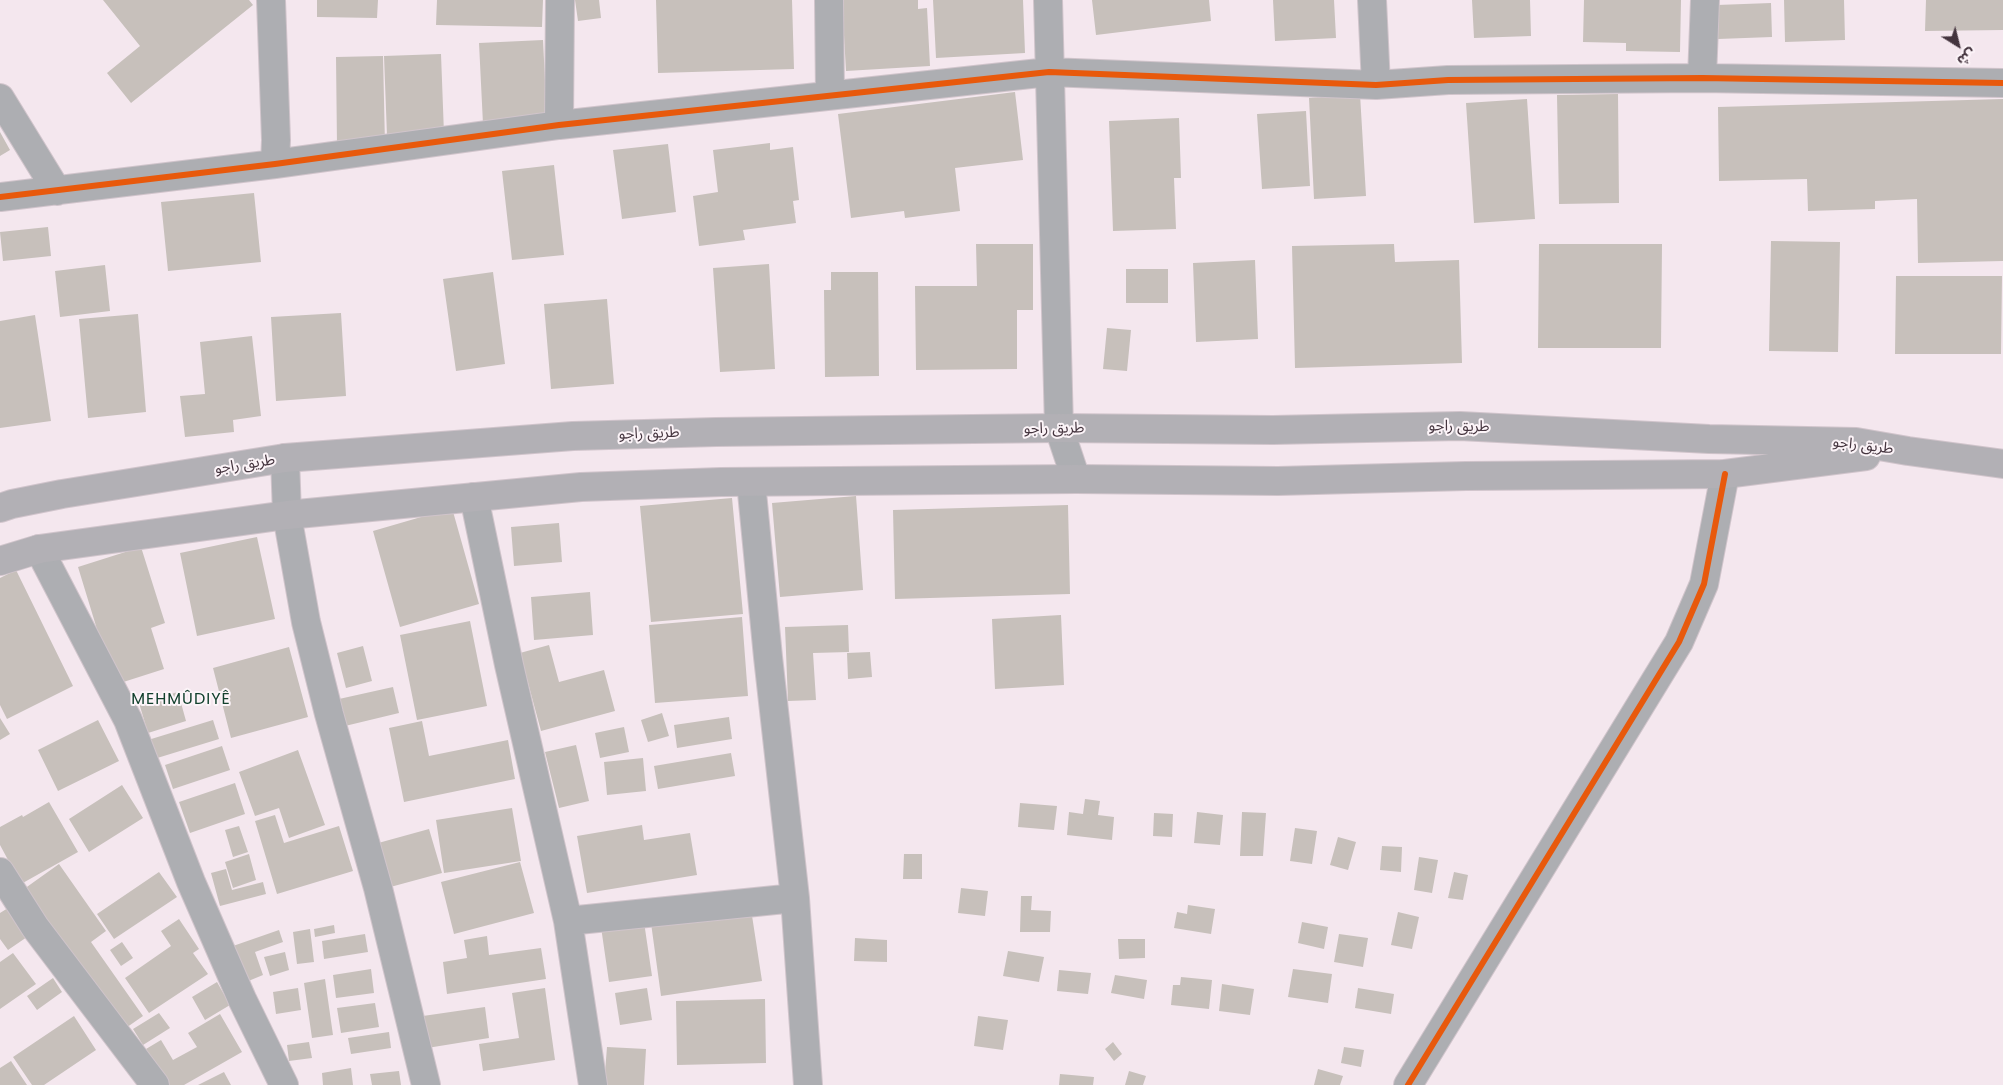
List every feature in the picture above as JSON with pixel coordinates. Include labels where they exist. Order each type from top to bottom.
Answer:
[{"type":"main road","name":"طريق راجو","points":[[0,508],[62,494],[285,458],[573,436],[716,432],[1059,428],[1272,430],[1460,426],[1709,439],[1856,442],[1908,451]]},
{"type":"main road","name":"طريق راجو","points":[[0,561],[38,549],[287,515],[581,487],[751,482],[1076,478],[1278,481],[1466,476],[1725,474],[1908,451]]},
{"type":"main road","points":[[1908,451],[2003,464]]},
{"type":"street","points":[[271,0],[276,140],[275,164]]},
{"type":"street","points":[[559,125],[560,0]]},
{"type":"street","points":[[829,0],[830,95]]},
{"type":"street","points":[[1048,0],[1058,316],[1059,428],[1076,478]]},
{"type":"street","points":[[1372,0],[1376,85]]},
{"type":"street","points":[[1702,78],[1705,0]]},
{"type":"street","points":[[0,197],[275,164],[559,125],[1049,72],[1376,85],[1448,80],[1702,78],[2003,83]]},
{"type":"street","points":[[0,98],[58,191]]},
{"type":"street","points":[[285,458],[287,515],[306,622],[328,714],[378,888],[426,1085]]},
{"type":"street","points":[[1408,1085],[1679,642],[1704,584],[1725,474]]},
{"type":"street","points":[[751,482],[768,657],[795,898],[808,1085]]},
{"type":"street","points":[[474,497],[568,921],[593,1085]]},
{"type":"street","points":[[38,549],[128,720],[199,900],[242,999],[284,1085]]},
{"type":"street","points":[[0,872],[35,928],[155,1085]]},
{"type":"street","points":[[568,921],[795,898]]},
{"type":"building","points":[[103,0],[249,0],[253,5],[131,103],[107,73],[140,46]]},
{"type":"building","points":[[317,0],[378,0],[377,18],[317,17]]},
{"type":"building","points":[[437,0],[543,0],[542,27],[436,25]]},
{"type":"building","points":[[575,0],[599,0],[601,18],[578,21]]},
{"type":"building","points":[[656,0],[792,0],[794,69],[658,73]]},
{"type":"building","points":[[842,0],[918,0],[918,9],[927,8],[930,66],[846,71]]},
{"type":"building","points":[[933,0],[1023,0],[1025,53],[936,58]]},
{"type":"building","points":[[1092,0],[1209,0],[1211,21],[1096,35]]},
{"type":"building","points":[[1273,0],[1334,0],[1336,38],[1275,41]]},
{"type":"building","points":[[1472,0],[1530,0],[1531,36],[1474,38]]},
{"type":"building","points":[[1584,0],[1681,0],[1680,52],[1626,51],[1626,43],[1583,42]]},
{"type":"building","points":[[1784,0],[1844,0],[1845,40],[1785,42]]},
{"type":"building","points":[[1926,0],[2003,0],[2003,30],[1925,31]]},
{"type":"building","points":[[1771,3],[1772,37],[1718,39],[1717,5]]},
{"type":"building","points":[[543,40],[547,121],[483,124],[479,43]]},
{"type":"building","points":[[441,54],[444,134],[387,136],[384,56]]},
{"type":"building","points":[[383,56],[385,145],[337,146],[336,57]]},
{"type":"building","points":[[1015,92],[1023,160],[955,168],[960,211],[905,218],[904,211],[851,218],[838,114]]},
{"type":"building","points":[[1360,94],[1366,196],[1314,199],[1309,98]]},
{"type":"building","points":[[1618,94],[1619,203],[1559,204],[1557,95]]},
{"type":"building","points":[[1527,99],[1535,219],[1474,223],[1466,103]]},
{"type":"building","points":[[2003,99],[2003,261],[1918,263],[1917,199],[1875,201],[1875,209],[1808,211],[1807,179],[1719,181],[1718,107]]},
{"type":"building","points":[[1306,111],[1310,186],[1262,189],[1257,114]]},
{"type":"building","points":[[1179,118],[1181,178],[1174,178],[1176,229],[1113,231],[1109,121]]},
{"type":"building","points":[[0,132],[10,150],[0,156]]},
{"type":"building","points":[[770,143],[770,150],[793,147],[799,200],[793,201],[796,223],[743,230],[745,240],[699,246],[693,196],[718,192],[713,150]]},
{"type":"building","points":[[668,144],[676,212],[622,219],[613,150]]},
{"type":"building","points":[[554,165],[564,255],[512,260],[502,171]]},
{"type":"building","points":[[254,193],[261,262],[168,271],[161,202]]},
{"type":"building","points":[[48,227],[51,256],[3,261],[0,232]]},
{"type":"building","points":[[1771,241],[1840,242],[1838,352],[1769,351]]},
{"type":"building","points":[[976,244],[1033,244],[1033,310],[1017,310],[1017,369],[916,370],[915,286],[977,286]]},
{"type":"building","points":[[1394,244],[1395,262],[1459,260],[1462,363],[1295,368],[1292,246]]},
{"type":"building","points":[[1539,244],[1662,244],[1661,348],[1538,348]]},
{"type":"building","points":[[1255,260],[1258,339],[1196,342],[1193,263]]},
{"type":"building","points":[[769,264],[775,369],[720,372],[713,268]]},
{"type":"building","points":[[105,265],[110,311],[60,317],[55,271]]},
{"type":"building","points":[[1126,269],[1168,269],[1168,303],[1126,303]]},
{"type":"building","points":[[493,272],[505,364],[456,371],[443,279]]},
{"type":"building","points":[[831,272],[878,272],[879,376],[825,377],[824,290],[831,290]]},
{"type":"building","points":[[1896,276],[2002,276],[2001,354],[1895,354]]},
{"type":"building","points":[[607,299],[614,384],[551,389],[544,304]]},
{"type":"building","points":[[341,313],[346,396],[276,401],[271,317]]},
{"type":"building","points":[[138,314],[146,412],[88,418],[79,319]]},
{"type":"building","points":[[35,315],[51,421],[0,428],[0,321]]},
{"type":"building","points":[[1107,328],[1131,330],[1127,371],[1103,369]]},
{"type":"building","points":[[252,336],[261,416],[233,420],[234,432],[185,437],[180,396],[205,394],[200,342]]},
{"type":"building","points":[[856,496],[863,590],[780,597],[772,503]]},
{"type":"building","points":[[732,498],[743,614],[651,622],[640,506]]},
{"type":"building","points":[[1068,505],[1070,594],[895,599],[893,510]]},
{"type":"building","points":[[452,508],[479,604],[400,627],[373,531]]},
{"type":"building","points":[[559,523],[562,562],[514,566],[511,527]]},
{"type":"building","points":[[257,537],[275,619],[197,636],[180,553]]},
{"type":"building","points":[[141,547],[165,623],[151,628],[164,669],[114,685],[78,567]]},
{"type":"building","points":[[16,570],[73,686],[7,719],[0,705],[0,578]]},
{"type":"building","points":[[590,592],[593,635],[534,640],[531,597]]},
{"type":"building","points":[[1061,615],[1064,685],[995,689],[992,619]]},
{"type":"building","points":[[742,617],[748,696],[655,703],[649,625]]},
{"type":"building","points":[[470,621],[487,706],[417,720],[400,635]]},
{"type":"building","points":[[848,625],[849,652],[813,653],[816,700],[788,701],[785,627]]},
{"type":"building","points":[[549,645],[559,682],[604,670],[615,711],[541,731],[520,653]]},
{"type":"building","points":[[363,646],[372,681],[346,688],[337,653]]},
{"type":"building","points":[[289,647],[308,717],[231,738],[213,668]]},
{"type":"building","points":[[870,652],[872,677],[848,679],[847,653]]},
{"type":"building","points":[[393,687],[399,713],[345,726],[339,699]]},
{"type":"building","points":[[178,692],[186,721],[148,733],[139,703]]},
{"type":"building","points":[[662,713],[669,736],[648,742],[641,720]]},
{"type":"building","points":[[729,717],[732,739],[677,748],[674,725]]},
{"type":"building","points":[[0,718],[10,734],[0,740]]},
{"type":"building","points":[[98,720],[119,761],[58,791],[38,750]]},
{"type":"building","points":[[213,720],[219,739],[154,759],[148,740]]},
{"type":"building","points":[[422,721],[429,756],[508,740],[515,779],[404,802],[389,728]]},
{"type":"building","points":[[624,727],[629,752],[600,758],[595,733]]},
{"type":"building","points":[[576,745],[589,801],[559,808],[545,752]]},
{"type":"building","points":[[222,746],[230,770],[173,789],[165,765]]},
{"type":"building","points":[[298,750],[325,825],[289,838],[279,808],[255,816],[239,772]]},
{"type":"building","points":[[731,753],[735,776],[658,789],[654,766]]},
{"type":"building","points":[[643,758],[646,791],[607,795],[604,762]]},
{"type":"building","points":[[235,783],[245,814],[190,833],[179,802]]},
{"type":"building","points":[[122,785],[143,818],[89,852],[69,819]]},
{"type":"building","points":[[1085,799],[1100,801],[1098,815],[1114,817],[1112,840],[1067,835],[1069,812],[1083,814]]},
{"type":"building","points":[[49,802],[78,852],[21,884],[0,845],[0,827],[22,815],[23,817]]},
{"type":"building","points":[[1020,803],[1057,806],[1054,830],[1018,827]]},
{"type":"building","points":[[512,808],[521,861],[444,873],[436,820]]},
{"type":"building","points":[[1197,812],[1223,815],[1220,845],[1194,843]]},
{"type":"building","points":[[1242,812],[1266,813],[1263,856],[1240,856]]},
{"type":"building","points":[[1154,813],[1173,814],[1172,837],[1153,836]]},
{"type":"building","points":[[275,815],[284,843],[339,826],[353,871],[277,894],[255,821]]},
{"type":"building","points":[[642,825],[644,840],[690,833],[697,875],[587,893],[577,836]]},
{"type":"building","points":[[239,826],[248,852],[233,857],[225,830]]},
{"type":"building","points":[[1295,828],[1317,831],[1312,864],[1290,861]]},
{"type":"building","points":[[429,829],[442,873],[383,889],[371,845]]},
{"type":"building","points":[[1338,837],[1356,842],[1348,870],[1330,865]]},
{"type":"building","points":[[1382,846],[1402,847],[1401,872],[1380,870]]},
{"type":"building","points":[[249,854],[256,880],[233,888],[225,862]]},
{"type":"building","points":[[904,854],[922,854],[922,879],[903,879]]},
{"type":"building","points":[[1419,857],[1438,860],[1432,893],[1414,890]]},
{"type":"building","points":[[520,862],[534,913],[454,934],[441,882]]},
{"type":"building","points":[[59,864],[106,931],[91,942],[143,1016],[123,1030],[24,889]]},
{"type":"building","points":[[226,869],[232,890],[263,882],[266,894],[220,906],[211,873]]},
{"type":"building","points":[[159,872],[177,897],[114,939],[97,914]]},
{"type":"building","points":[[1454,872],[1468,875],[1463,900],[1448,898]]},
{"type":"building","points":[[961,888],[988,891],[985,916],[958,913]]},
{"type":"building","points":[[1021,896],[1032,896],[1031,910],[1051,911],[1050,932],[1020,932]]},
{"type":"building","points":[[1188,905],[1215,909],[1211,934],[1174,928],[1177,912],[1187,914]]},
{"type":"building","points":[[8,908],[27,937],[8,950],[0,939],[0,913]]},
{"type":"building","points":[[751,909],[762,981],[661,996],[651,923]]},
{"type":"building","points":[[1398,912],[1419,917],[1412,949],[1391,945]]},
{"type":"building","points":[[179,919],[199,949],[193,953],[208,974],[149,1013],[125,978],[171,946],[161,931]]},
{"type":"building","points":[[644,922],[652,976],[609,982],[601,927]]},
{"type":"building","points":[[1302,922],[1328,927],[1324,949],[1298,943]]},
{"type":"building","points":[[334,925],[335,933],[315,937],[314,929]]},
{"type":"building","points":[[310,929],[314,962],[297,964],[293,932]]},
{"type":"building","points":[[279,930],[283,942],[255,952],[263,975],[246,982],[233,946]]},
{"type":"building","points":[[365,934],[368,952],[324,959],[322,941]]},
{"type":"building","points":[[1339,934],[1368,938],[1363,967],[1334,962]]},
{"type":"building","points":[[487,936],[489,955],[541,948],[546,979],[447,994],[443,962],[467,958],[464,940]]},
{"type":"building","points":[[855,938],[887,940],[887,962],[854,961]]},
{"type":"building","points":[[1118,939],[1145,939],[1145,958],[1119,959]]},
{"type":"building","points":[[122,942],[133,958],[121,966],[110,950]]},
{"type":"building","points":[[1008,951],[1044,957],[1039,982],[1003,976]]},
{"type":"building","points":[[285,952],[289,970],[270,976],[264,957]]},
{"type":"building","points":[[13,953],[36,984],[0,1009],[0,962]]},
{"type":"building","points":[[371,969],[374,993],[336,998],[333,975]]},
{"type":"building","points":[[1293,969],[1332,974],[1328,1003],[1288,997]]},
{"type":"building","points":[[1059,970],[1091,973],[1088,994],[1057,991]]},
{"type":"building","points":[[1115,975],[1147,980],[1144,999],[1111,993]]},
{"type":"building","points":[[1181,977],[1212,980],[1209,1009],[1171,1005],[1173,985],[1180,985]]},
{"type":"building","points":[[53,978],[62,992],[37,1010],[27,996]]},
{"type":"building","points":[[325,979],[333,1035],[312,1038],[304,983]]},
{"type":"building","points":[[217,982],[230,1005],[205,1020],[192,997]]},
{"type":"building","points":[[1222,984],[1254,989],[1250,1015],[1219,1011]]},
{"type":"building","points":[[298,988],[301,1010],[276,1014],[273,992]]},
{"type":"building","points":[[545,988],[555,1060],[483,1071],[479,1044],[519,1038],[512,993]]},
{"type":"building","points":[[647,988],[652,1020],[620,1025],[615,993]]},
{"type":"building","points":[[1358,988],[1394,994],[1391,1014],[1355,1008]]},
{"type":"building","points":[[765,999],[766,1063],[677,1065],[676,1001]]},
{"type":"building","points":[[375,1003],[379,1027],[341,1033],[337,1008]]},
{"type":"building","points":[[485,1007],[489,1038],[421,1049],[416,1017]]},
{"type":"building","points":[[159,1013],[170,1028],[143,1045],[133,1029]]},
{"type":"building","points":[[220,1014],[242,1052],[184,1085],[166,1085],[146,1049],[161,1040],[173,1060],[197,1047],[188,1033]]},
{"type":"building","points":[[74,1016],[96,1050],[44,1085],[32,1085],[13,1057]]},
{"type":"building","points":[[978,1016],[1008,1020],[1003,1050],[974,1046]]},
{"type":"building","points":[[389,1032],[391,1048],[351,1054],[348,1038]]},
{"type":"building","points":[[309,1042],[312,1058],[289,1061],[287,1045]]},
{"type":"building","points":[[1113,1042],[1122,1054],[1114,1061],[1105,1049]]},
{"type":"building","points":[[607,1047],[646,1049],[644,1085],[604,1085]]},
{"type":"building","points":[[1344,1047],[1364,1050],[1361,1067],[1341,1063]]},
{"type":"building","points":[[11,1061],[27,1085],[0,1085],[0,1068]]},
{"type":"building","points":[[351,1068],[353,1085],[323,1085],[322,1073]]},
{"type":"building","points":[[1318,1069],[1343,1076],[1340,1085],[1314,1085]]},
{"type":"building","points":[[399,1071],[401,1085],[372,1085],[370,1074]]},
{"type":"building","points":[[1129,1071],[1146,1076],[1143,1085],[1125,1085]]},
{"type":"building","points":[[224,1072],[231,1085],[198,1085]]},
{"type":"building","points":[[1060,1074],[1094,1077],[1093,1085],[1059,1085]]},
{"type":"cycle path","points":[[0,197],[275,164],[559,125],[1049,72],[1376,85],[1448,80],[1702,78],[2003,83]]},
{"type":"cycle path","points":[[1408,1085],[1679,642],[1704,584],[1725,474]]},
{"type":"district","name":"MEHMÛDIYÊ","points":[[181,700]]}]
